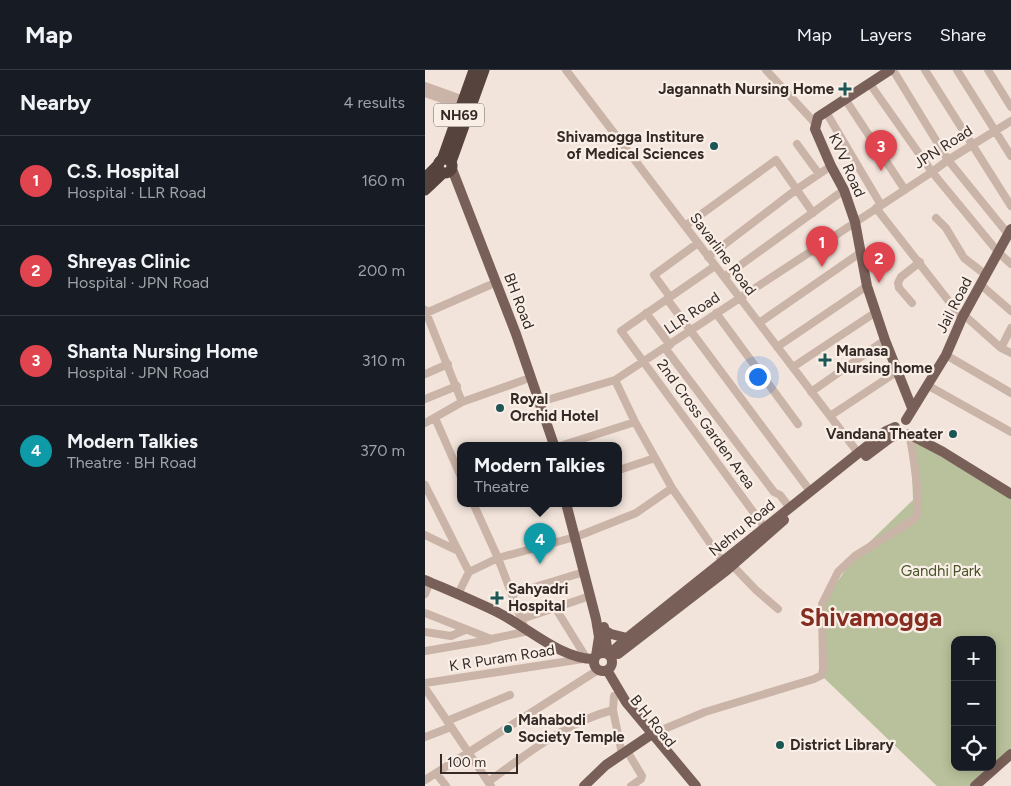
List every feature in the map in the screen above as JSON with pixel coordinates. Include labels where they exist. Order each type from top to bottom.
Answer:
[{"type":"highway","name":"NH69","points":[[425,178],[445,167],[474,70]]},
{"type":"highway","name":"NH69","points":[[425,190],[445,167],[484,70]]},
{"type":"main road","name":"KVV Road","points":[[855,222],[844,190],[815,129],[815,123],[818,117],[892,70]]},
{"type":"main road","name":"BH Road","points":[[445,167],[524,380],[553,442]]},
{"type":"main road","name":"BH Road","points":[[445,167],[516,334],[546,442]]},
{"type":"main road","points":[[855,222],[867,286],[885,340],[913,408]]},
{"type":"main road","name":"Jail Road","points":[[904,428],[913,408],[946,355],[963,316],[1010,231]]},
{"type":"main road","points":[[904,428],[926,438],[1011,489]]},
{"type":"main road","points":[[904,428],[1011,494]]},
{"type":"main road","name":"Nehru Road","points":[[609,656],[627,638],[728,564],[765,528],[886,432],[904,428]]},
{"type":"main road","name":"Nehru Road","points":[[609,656],[728,564],[813,495],[904,428]]},
{"type":"main road","points":[[567,507],[578,536],[602,616],[611,665],[602,670]]},
{"type":"main road","points":[[574,507],[584,572],[599,637],[590,658]]},
{"type":"main road","points":[[427,581],[525,626],[546,642],[590,658],[594,665],[602,670],[650,736],[696,786]]},
{"type":"main road","points":[[604,630],[627,638]]},
{"type":"main road","points":[[590,658],[601,653],[609,656]]},
{"type":"main road","name":"B H Road","points":[[602,670],[614,696],[650,736],[688,786]]},
{"type":"main road","points":[[584,786],[624,752],[650,736]]},
{"type":"main road","points":[[975,786],[1011,754]]},
{"type":"main road","points":[[985,786],[1011,763]]},
{"type":"street","name":"Savarline Road","points":[[566,70],[859,454]]},
{"type":"street","points":[[766,70],[815,123]]},
{"type":"street","points":[[892,70],[948,160],[1010,231]]},
{"type":"street","points":[[925,70],[1011,206]]},
{"type":"street","points":[[957,70],[1011,156]]},
{"type":"street","points":[[988,70],[1011,107]]},
{"type":"street","points":[[870,84],[932,172],[998,252],[1011,264]]},
{"type":"street","points":[[425,86],[463,103]]},
{"type":"street","points":[[425,93],[463,103]]},
{"type":"street","points":[[845,99],[905,190]]},
{"type":"street","points":[[826,112],[888,224],[963,316],[1001,348],[1011,353]]},
{"type":"street","name":"JPN Road","points":[[855,222],[948,160],[1011,121]]},
{"type":"street","points":[[797,144],[819,174]]},
{"type":"street","points":[[685,226],[776,160],[813,213]]},
{"type":"street","points":[[708,257],[797,189],[831,166]]},
{"type":"street","points":[[724,277],[844,190]]},
{"type":"street","points":[[936,218],[944,225],[964,258],[1011,311]]},
{"type":"street","name":"LLR Road","points":[[536,403],[615,380],[855,222]]},
{"type":"street","points":[[698,243],[654,275],[689,331],[810,491]]},
{"type":"street","points":[[759,322],[860,253]]},
{"type":"street","points":[[912,303],[899,288],[898,283],[901,277],[920,262]]},
{"type":"street","points":[[715,266],[646,313],[667,346],[774,492],[780,495],[790,508]]},
{"type":"street","points":[[463,402],[426,311],[490,285]]},
{"type":"street","points":[[777,347],[867,286]]},
{"type":"street","points":[[793,368],[876,312]]},
{"type":"street","name":"2nd Cross Garden Area","points":[[646,313],[621,331],[765,528]]},
{"type":"street","points":[[716,314],[798,424]]},
{"type":"street","points":[[1001,348],[1011,328]]},
{"type":"street","points":[[811,392],[885,340]]},
{"type":"street","points":[[946,355],[1011,392]]},
{"type":"street","points":[[425,374],[448,364]]},
{"type":"street","points":[[830,416],[898,371]]},
{"type":"street","points":[[425,422],[463,402],[524,380]]},
{"type":"street","points":[[615,380],[635,422],[671,488],[728,564],[778,609]]},
{"type":"street","points":[[927,384],[1011,432]]},
{"type":"street","points":[[425,399],[457,386]]},
{"type":"street","points":[[435,418],[457,468]]},
{"type":"street","points":[[572,442],[635,422]]},
{"type":"street","points":[[650,736],[705,712],[814,680],[822,675],[822,604],[838,572],[855,556],[913,520],[917,515],[918,506],[904,428]]},
{"type":"street","points":[[622,469],[655,458]]},
{"type":"street","points":[[425,485],[456,550],[469,572]]},
{"type":"street","points":[[458,594],[469,572],[498,558],[578,536],[636,513],[671,488]]},
{"type":"street","points":[[475,507],[498,558],[525,626]]},
{"type":"street","points":[[425,535],[456,550]]},
{"type":"street","points":[[512,594],[584,572]]},
{"type":"street","points":[[425,594],[427,581]]},
{"type":"street","points":[[425,651],[491,639],[525,626],[555,609],[590,596]]},
{"type":"street","points":[[555,609],[590,658]]},
{"type":"street","points":[[425,613],[491,639]]},
{"type":"street","points":[[425,632],[451,636],[465,630]]},
{"type":"street","name":"K R Puram Road","points":[[425,683],[590,658]]},
{"type":"street","points":[[425,780],[602,670]]},
{"type":"street","points":[[425,688],[490,784],[545,742],[581,720],[613,710]]},
{"type":"street","points":[[425,737],[510,695]]},
{"type":"street","points":[[614,696],[613,710],[624,752],[642,776],[641,779],[631,786]]},
{"type":"street","points":[[436,773],[446,786]]},
{"type":"green space","name":"Gandhi Park","points":[[911,440],[1011,496],[1011,753],[996,766],[996,636],[951,636],[951,771],[991,771],[974,786],[937,786],[823,677],[822,604],[855,556],[913,500]]},
{"type":"place","name":"Jagannath Nursing Home","points":[[845,89]]},
{"type":"place","name":"Shivamogga Institure of Medical Sciences","points":[[714,146]]},
{"type":"place","name":"Shanta Nursing Home","points":[[881,171]]},
{"type":"place","name":"C.S. Hospital","points":[[822,267]]},
{"type":"place","name":"Shreyas Clinic","points":[[879,283]]},
{"type":"place","name":"Manasa Nursing home","points":[[825,360]]},
{"type":"place","name":"Royal Orchid Hotel","points":[[500,408]]},
{"type":"place","name":"Vandana Theater","points":[[953,434]]},
{"type":"place","name":"Modern Talkies","points":[[540,564]]},
{"type":"place","name":"Sahyadri Hospital","points":[[497,598]]},
{"type":"place","name":"Mahabodi Society Temple","points":[[508,729]]},
{"type":"place","name":"District Library","points":[[780,745]]},
{"type":"district","name":"Shivamogga","points":[[871,617]]}]
